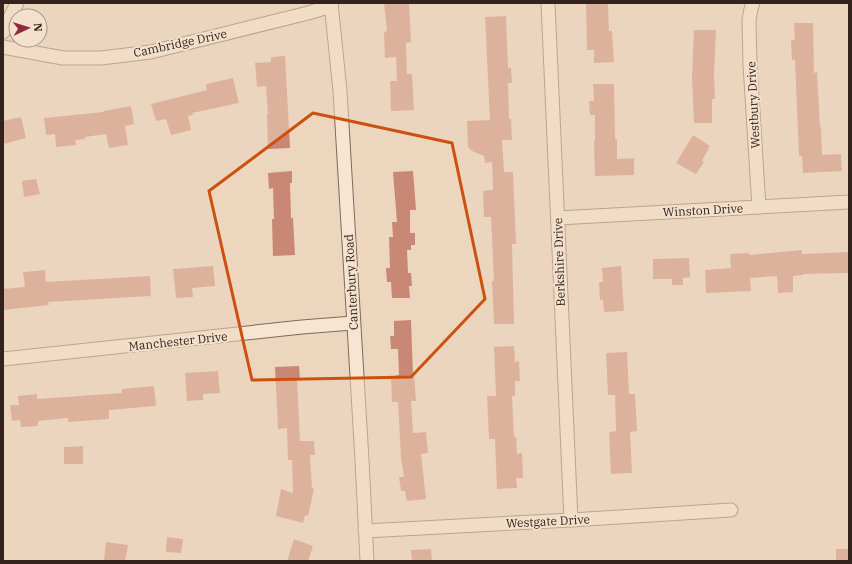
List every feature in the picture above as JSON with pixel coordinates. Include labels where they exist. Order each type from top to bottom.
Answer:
[{"type":"street","points":[[3,32],[17,3]]},
{"type":"street","name":"Berkshire Drive","points":[[548,3],[571,520]]},
{"type":"street","name":"Westbury Drive","points":[[753,3],[749,20],[759,207]]},
{"type":"street","name":"Cambridge Drive","points":[[3,47],[63,58],[101,58],[151,52],[308,13],[331,4]]},
{"type":"street","name":"Canterbury Road","points":[[331,4],[340,91],[367,561]]},
{"type":"street","name":"Winston Drive","points":[[558,218],[849,202]]},
{"type":"street","name":"Manchester Drive","points":[[3,359],[353,323]]},
{"type":"street","name":"Westgate Drive","points":[[365,530],[571,520],[731,510]]},
{"type":"highlighted area","points":[[313,113],[452,143],[485,299],[411,377],[252,380],[209,191]]},
{"type":"building","points":[[384,3],[409,3],[411,42],[406,43],[407,74],[412,74],[414,110],[391,111],[390,81],[397,81],[396,57],[385,58],[384,32],[387,31]]},
{"type":"building","points":[[586,3],[608,3],[609,31],[612,31],[614,62],[594,63],[594,50],[587,50]]},
{"type":"building","points":[[506,16],[508,68],[511,68],[512,83],[508,83],[509,119],[511,119],[512,140],[502,140],[504,172],[513,172],[516,244],[512,244],[514,324],[494,324],[492,281],[494,281],[491,217],[484,217],[483,191],[493,190],[492,162],[485,163],[484,156],[472,151],[468,147],[467,121],[490,120],[485,17]]},
{"type":"building","points":[[794,23],[813,23],[814,73],[817,72],[822,155],[841,154],[842,171],[803,173],[802,156],[799,156],[795,60],[792,60],[791,40],[795,40]]},
{"type":"building","points":[[694,30],[716,30],[714,74],[715,99],[712,99],[712,123],[694,123],[692,78]]},
{"type":"building","points":[[285,56],[290,148],[268,149],[266,86],[257,87],[255,63],[271,62],[271,57]]},
{"type":"building","points":[[233,78],[239,103],[192,113],[193,115],[188,116],[191,130],[171,135],[166,119],[156,121],[151,104],[207,90],[206,84]]},
{"type":"building","points":[[593,84],[614,84],[617,159],[634,158],[634,175],[595,176],[595,115],[590,115],[589,101],[594,101]]},
{"type":"building","points":[[131,106],[134,124],[125,126],[128,145],[109,148],[106,134],[75,140],[76,145],[56,147],[55,134],[46,135],[44,118],[104,112]]},
{"type":"building","points":[[21,117],[26,138],[3,144],[3,121]]},
{"type":"building","points":[[693,135],[710,146],[702,161],[704,162],[696,174],[676,163]]},
{"type":"building","points":[[292,171],[292,183],[290,183],[291,218],[293,218],[295,255],[273,256],[273,188],[269,189],[268,173]]},
{"type":"building","points":[[413,171],[416,210],[410,210],[410,233],[415,233],[415,245],[411,245],[411,250],[407,250],[408,273],[411,273],[412,286],[409,286],[410,298],[392,298],[391,282],[387,282],[386,268],[390,268],[389,237],[393,237],[392,222],[397,222],[393,172]]},
{"type":"building","points":[[36,179],[40,194],[24,197],[22,181]]},
{"type":"building","points":[[802,250],[802,254],[849,252],[849,273],[803,274],[793,276],[793,292],[778,293],[777,276],[750,278],[751,291],[706,293],[705,270],[731,268],[730,254],[749,253],[749,255]]},
{"type":"building","points":[[689,258],[690,277],[683,278],[683,285],[672,285],[672,279],[653,279],[653,259]]},
{"type":"building","points":[[213,266],[215,286],[192,288],[193,297],[176,298],[173,269]]},
{"type":"building","points":[[621,266],[624,311],[604,312],[603,300],[600,300],[599,282],[603,282],[602,268]]},
{"type":"building","points":[[45,270],[46,282],[150,276],[151,296],[48,302],[49,305],[3,310],[3,289],[25,287],[23,272]]},
{"type":"building","points":[[411,320],[413,375],[416,401],[411,401],[413,433],[426,432],[428,453],[421,454],[426,499],[407,501],[405,491],[401,491],[399,477],[404,477],[401,458],[398,402],[392,402],[391,379],[395,379],[394,376],[399,375],[398,349],[391,349],[390,336],[394,336],[394,321]]},
{"type":"building","points":[[514,346],[515,362],[519,361],[520,381],[515,381],[515,396],[512,396],[514,437],[516,437],[517,454],[522,453],[523,478],[516,478],[517,488],[497,489],[495,439],[489,439],[487,396],[496,396],[494,347]]},
{"type":"building","points":[[627,352],[629,394],[635,394],[637,431],[630,432],[632,473],[611,474],[609,432],[616,431],[615,395],[608,395],[606,353]]},
{"type":"building","points":[[299,366],[300,380],[297,380],[300,441],[314,441],[315,455],[310,455],[312,488],[314,489],[308,516],[305,515],[303,523],[276,516],[281,489],[293,493],[292,460],[288,460],[287,428],[278,429],[275,367]]},
{"type":"building","points":[[218,371],[220,393],[203,394],[203,400],[187,401],[185,373]]},
{"type":"building","points":[[154,386],[156,406],[109,410],[109,419],[68,422],[68,418],[38,421],[38,426],[21,427],[20,420],[12,421],[10,405],[19,405],[18,396],[37,394],[37,399],[122,393],[122,389]]},
{"type":"building","points":[[83,446],[83,464],[64,464],[64,447]]},
{"type":"building","points":[[167,537],[183,539],[181,553],[166,552]]},
{"type":"building","points":[[294,539],[313,546],[308,561],[287,561]]},
{"type":"building","points":[[106,542],[128,545],[125,561],[104,561]]},
{"type":"building","points":[[431,549],[432,561],[412,561],[411,550]]},
{"type":"building","points":[[836,549],[849,549],[849,561],[836,561]]}]
